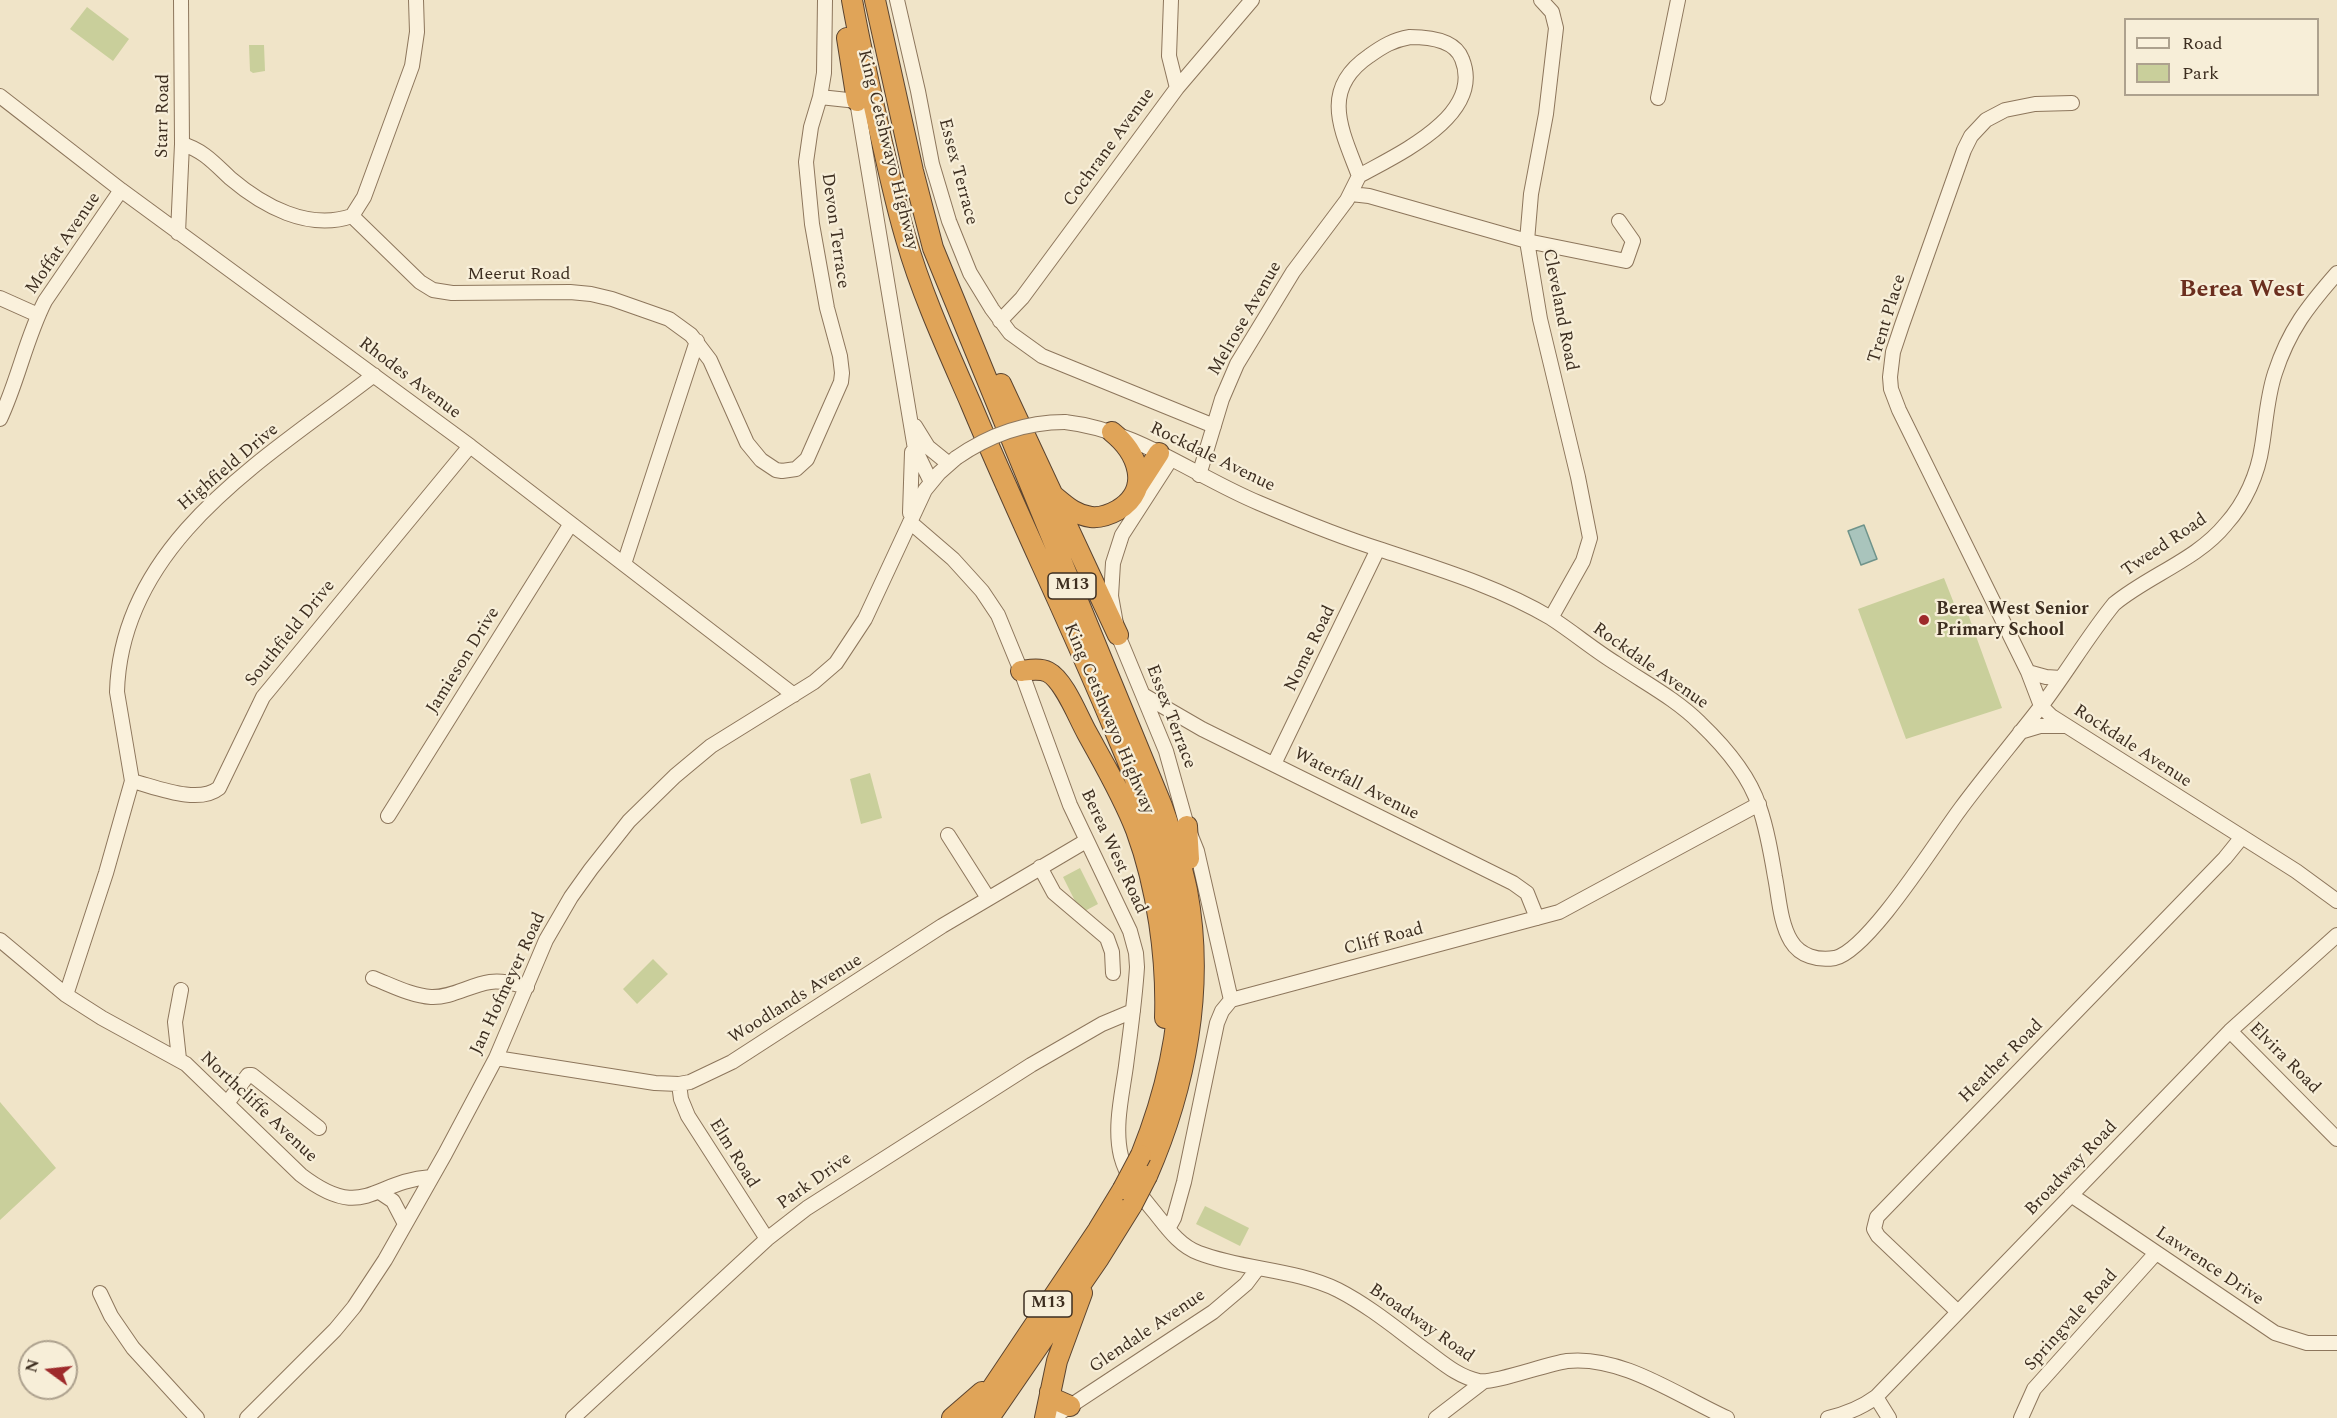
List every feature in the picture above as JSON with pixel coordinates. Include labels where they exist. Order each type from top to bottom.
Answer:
[{"type":"highway","points":[[842,0],[858,101]]},
{"type":"highway","name":"King Cetshwayo Highway","points":[[852,0],[906,241],[971,404],[1110,718],[1152,823],[1165,862],[1177,926],[1178,999],[1168,1071],[1127,1197],[1086,1276],[989,1418]]},
{"type":"highway","name":"King Cetshwayo Highway","points":[[875,0],[933,248],[947,288],[1137,744],[1173,839],[1187,891],[1194,969],[1188,1046],[1169,1120],[1147,1176],[1098,1230],[972,1418]]},
{"type":"highway","points":[[923,213],[1118,635]]},
{"type":"highway","points":[[1112,432],[1133,455],[1137,470],[1137,487]]},
{"type":"highway","points":[[1052,494],[1072,510],[1089,516],[1106,516],[1129,500],[1137,487],[1165,456]]},
{"type":"highway","points":[[1021,671],[1045,670],[1059,682],[1124,803],[1145,858],[1159,923],[1165,998],[1164,1026],[1149,1134]]},
{"type":"highway","points":[[1187,826],[1186,843],[1199,921],[1200,963],[1196,1015],[1188,1046]]},
{"type":"highway","points":[[1045,1418],[1057,1361],[1078,1307],[1086,1276]]},
{"type":"highway","points":[[952,1418],[1001,1376]]},
{"type":"highway","points":[[1050,1392],[1054,1399],[1070,1406]]},
{"type":"street","name":"Starr Road","points":[[178,233],[182,144],[181,0]]},
{"type":"street","points":[[182,144],[199,150],[255,197],[274,208],[310,219],[340,219],[352,216],[364,197],[412,66],[417,32],[416,0]]},
{"type":"street","name":"Devon Terrace","points":[[697,341],[710,360],[747,443],[761,460],[776,470],[790,471],[802,465],[841,382],[842,366],[818,258],[807,171],[810,134],[824,73],[825,0]]},
{"type":"street","name":"Essex Terrace","points":[[897,0],[941,199],[970,273],[1000,321],[1020,342],[1042,356],[1214,426]]},
{"type":"street","points":[[1171,0],[1169,56],[1177,88]]},
{"type":"street","name":"Cochrane Avenue","points":[[1000,321],[1022,298],[1177,88],[1252,0]]},
{"type":"street","name":"Cleveland Road","points":[[1542,1],[1552,12],[1556,28],[1546,114],[1530,203],[1527,241],[1540,319],[1590,538],[1583,561],[1551,618]]},
{"type":"street","points":[[1658,98],[1681,2]]},
{"type":"street","points":[[1423,37],[1456,49],[1461,56],[1466,73],[1465,85],[1458,103],[1446,121],[1434,132],[1359,176],[1340,126],[1337,107],[1341,84],[1348,74],[1357,64],[1395,40],[1423,37]]},
{"type":"street","name":"Rhodes Avenue","points":[[0,96],[178,233],[470,447],[794,695]]},
{"type":"street","points":[[820,97],[858,101],[915,449],[931,482]]},
{"type":"street","name":"Trent Place","points":[[2041,706],[2028,672],[1899,410],[1891,389],[1890,377],[1893,352],[1902,325],[1961,158],[1971,136],[1986,120],[2005,110],[2035,104],[2072,103]]},
{"type":"street","name":"Melrose Avenue","points":[[1199,475],[1229,380],[1293,272],[1352,194],[1359,176]]},
{"type":"street","name":"Moffat Avenue","points":[[0,419],[45,300],[121,190]]},
{"type":"street","points":[[1352,194],[1368,196],[1527,241],[1626,261],[1633,241],[1619,221]]},
{"type":"street","name":"Meerut Road","points":[[352,216],[413,276],[433,290],[452,293],[570,292],[601,296],[669,319],[697,341]]},
{"type":"street","name":"Tweed Road","points":[[2041,706],[2114,604],[2127,593],[2203,546],[2225,526],[2237,510],[2256,471],[2272,385],[2286,342],[2300,317],[2337,273]]},
{"type":"street","points":[[0,298],[38,315]]},
{"type":"street","points":[[624,564],[697,341]]},
{"type":"street","name":"Highfield Drive","points":[[66,995],[106,873],[132,781],[132,770],[119,704],[118,681],[127,635],[145,587],[173,545],[206,508],[230,486],[374,375]]},
{"type":"street","points":[[910,420],[928,447],[952,461]]},
{"type":"street","points":[[910,420],[913,469],[910,522]]},
{"type":"street","name":"Rockdale Avenue","points":[[910,522],[931,482],[952,461],[982,442],[1022,427],[1047,422],[1088,425],[1136,440],[1199,475],[1262,505],[1378,549],[1470,580],[1551,618],[1677,703],[1701,724],[1739,768],[1759,804],[1785,926],[1791,941],[1804,954],[1813,958],[1840,957],[1874,928],[1965,803],[2041,706],[2051,716],[2315,884],[2337,901]]},
{"type":"street","name":"Southfield Drive","points":[[132,781],[192,796],[209,795],[219,788],[263,697],[470,447]]},
{"type":"street","name":"Essex Terrace","points":[[1165,456],[1115,553],[1111,596],[1118,635],[1169,760],[1187,826],[1202,867],[1231,1000]]},
{"type":"street","name":"Berea West Road","points":[[910,522],[948,554],[989,600],[1003,624],[1070,805],[1126,920],[1134,942],[1137,967],[1119,1128],[1121,1155],[1133,1186],[1168,1229]]},
{"type":"street","name":"Jan Hofmeyer Road","points":[[247,1418],[319,1347],[354,1307],[405,1224],[496,1058],[546,940],[566,905],[629,821],[656,793],[711,746],[821,676],[845,652],[874,601],[910,522]]},
{"type":"street","name":"Jamieson Drive","points":[[388,816],[570,525]]},
{"type":"street","name":"Nome Road","points":[[1274,764],[1378,549]]},
{"type":"street","points":[[2028,672],[2061,678]]},
{"type":"street","name":"Waterfall Avenue","points":[[1144,696],[1202,729],[1513,883],[1527,894],[1537,918]]},
{"type":"street","points":[[2020,732],[2040,726],[2068,726]]},
{"type":"street","name":"Cliff Road","points":[[1231,1000],[1559,912],[1759,804]]},
{"type":"street","points":[[948,835],[988,898]]},
{"type":"street","name":"Heather Road","points":[[1958,1312],[1878,1236],[1874,1228],[1877,1217],[2157,929],[2242,837]]},
{"type":"street","name":"Woodlands Avenue","points":[[496,1058],[614,1078],[679,1084],[690,1082],[732,1062],[988,898],[1086,841]]},
{"type":"street","points":[[1040,867],[1054,893],[1107,938],[1112,952],[1113,973]]},
{"type":"street","name":"Broadway Road","points":[[1828,1418],[1863,1412],[2230,1031],[2337,935]]},
{"type":"street","name":"Northcliffe Avenue","points":[[0,940],[66,995],[102,1018],[179,1059],[228,1102],[310,1181],[328,1191],[350,1198],[363,1198],[381,1193],[412,1179],[431,1177]]},
{"type":"street","points":[[373,978],[431,997],[490,982],[500,981],[527,987]]},
{"type":"street","points":[[179,1059],[175,1022],[181,990]]},
{"type":"street","points":[[1168,1229],[1185,1182],[1217,1023],[1222,1011],[1231,1000]]},
{"type":"street","name":"Park Drive","points":[[573,1418],[767,1239],[837,1188],[1061,1047],[1133,1011]]},
{"type":"street","points":[[1111,1020],[1130,1035]]},
{"type":"street","name":"Elvira Road","points":[[2230,1031],[2337,1139]]},
{"type":"street","points":[[228,1102],[248,1075],[252,1074],[319,1128]]},
{"type":"street","name":"Elm Road","points":[[679,1084],[681,1099],[688,1116],[767,1239]]},
{"type":"street","points":[[381,1193],[393,1202],[405,1224]]},
{"type":"street","name":"Lawrence Drive","points":[[2071,1195],[2275,1333],[2307,1343],[2337,1343]]},
{"type":"street","name":"Broadway Road","points":[[1168,1229],[1182,1244],[1193,1251],[1213,1258],[1316,1281],[1338,1290],[1384,1319],[1449,1368],[1465,1377],[1482,1382],[1549,1364],[1587,1361],[1652,1380],[1726,1418]]},
{"type":"street","name":"Springvale Road","points":[[2020,1418],[2034,1389],[2156,1253]]},
{"type":"street","name":"Glendale Avenue","points":[[1052,1418],[1213,1312],[1246,1284],[1258,1268]]},
{"type":"street","points":[[99,1293],[111,1316],[133,1348],[197,1418]]},
{"type":"street","points":[[1436,1418],[1482,1382]]},
{"type":"street","points":[[1876,1397],[1889,1418]]},
{"type":"green space","points":[[87,7],[129,39],[113,61],[70,29]]},
{"type":"green space","points":[[249,45],[264,45],[265,71],[253,73],[250,71]]},
{"type":"green space","points":[[1944,578],[1955,606],[1964,603],[2002,708],[1906,739],[1858,609]]},
{"type":"green space","points":[[870,773],[882,818],[861,824],[850,779]]},
{"type":"green space","points":[[1080,868],[1098,904],[1081,913],[1063,877]]},
{"type":"green space","points":[[653,959],[668,974],[637,1004],[623,989]]},
{"type":"green space","points":[[0,1102],[56,1168],[0,1220]]},
{"type":"green space","points":[[1205,1206],[1249,1228],[1240,1246],[1196,1224]]},
{"type":"water","points":[[1864,525],[1877,559],[1861,565],[1848,531]]},
{"type":"place","name":"Berea West Senior Primary School","points":[[1924,620]]},
{"type":"district","name":"Berea West","points":[[2242,291]]}]
